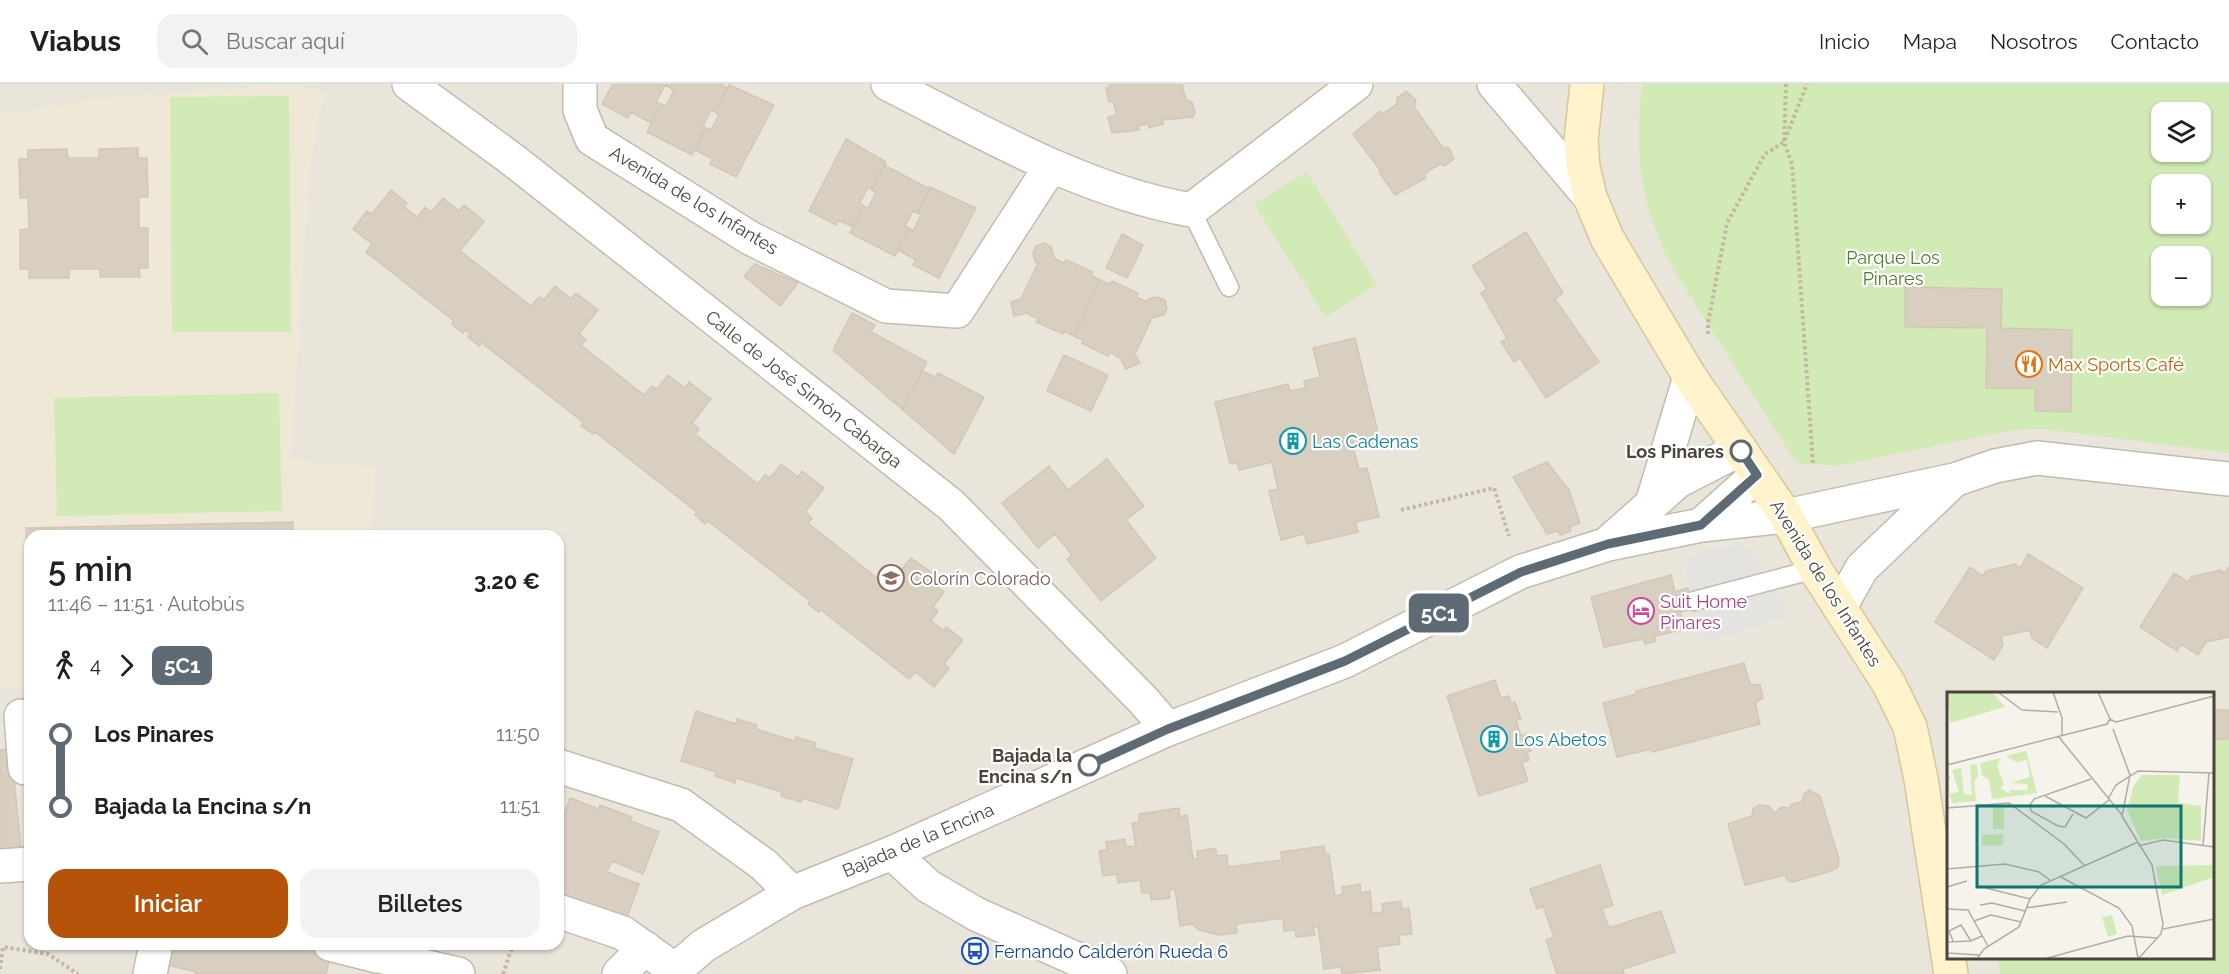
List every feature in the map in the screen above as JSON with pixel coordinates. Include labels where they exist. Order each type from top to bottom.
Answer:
[{"type":"main road","name":"Avenida de los Infantes","points":[[1587,84],[1581,141],[1583,167],[1590,196],[1607,238],[1690,376],[1786,516],[1815,569],[1889,684],[1910,728],[1921,779],[1947,948]]},
{"type":"main road","name":"Avenida de los Infantes","points":[[1949,959],[1951,974]]},
{"type":"street","name":"Calle de José Simón Cabarga","points":[[409,84],[513,160],[951,505],[1143,700],[1168,729]]},
{"type":"street","name":"Avenida de los Infantes","points":[[580,84],[580,110],[592,139],[750,238],[886,306],[957,311],[1051,166]]},
{"type":"street","points":[[888,84],[1051,166],[1152,203],[1191,210],[1356,84]]},
{"type":"street","name":"Avenida de los Infantes","points":[[1494,84],[1590,196]]},
{"type":"street","points":[[1652,505],[1690,376]]},
{"type":"street","name":"Bajada de la Encina","points":[[673,972],[703,946],[792,892],[892,853],[1168,729],[1345,661],[1521,572],[1608,544],[1701,525],[1786,516],[1954,480],[1995,466],[2037,458],[2229,479]]},
{"type":"street","name":"Bajada de la Encina","points":[[1608,544],[1678,481],[1748,462]]},
{"type":"street","points":[[1701,525],[1748,462]]},
{"type":"street","points":[[1839,607],[1862,568],[1954,480]]},
{"type":"street","points":[[17,717],[24,762]]},
{"type":"street","points":[[564,776],[681,806],[764,865],[792,892]]},
{"type":"street","points":[[892,853],[928,886],[976,914],[1110,974]]},
{"type":"street","points":[[0,866],[24,864]]},
{"type":"street","points":[[564,913],[623,933],[673,972]]},
{"type":"street","points":[[619,974],[645,948]]},
{"type":"street","points":[[150,974],[155,950]]},
{"type":"street","points":[[356,950],[458,974]]},
{"type":"lane","points":[[1191,210],[1229,288]]},
{"type":"lane","points":[[1694,601],[1815,569]]},
{"type":"path","points":[[1786,84],[1784,142],[1792,164],[1814,464]]},
{"type":"path","points":[[1690,376],[1710,360],[1708,323],[1727,222],[1765,154],[1784,142],[1808,84]]},
{"type":"path","points":[[1401,510],[1494,488],[1506,525]]},
{"type":"path","points":[[0,969],[3,947],[48,954],[78,974]]},
{"type":"path","points":[[503,974],[511,950]]},
{"type":"shaded area","points":[[0,84],[2229,84],[2229,974],[0,974]]},
{"type":"shaded area","points":[[288,84],[324,91],[309,172],[291,459],[376,468],[371,530],[24,530],[24,688],[0,688],[0,114],[90,100]]},
{"type":"shaded area","points":[[1737,544],[1751,549],[1790,616],[1706,642],[1682,557]]},
{"type":"green space","name":"Parque Los Pinares","points":[[1642,84],[2229,84],[2229,453],[2044,429],[2013,430],[1837,466],[1796,463],[1675,272],[1663,248],[1647,203],[1642,181],[1639,135]]},
{"type":"green space","points":[[289,96],[291,332],[172,332],[170,97]]},
{"type":"green space","points":[[1307,172],[1377,285],[1325,317],[1254,204]]},
{"type":"green space","points":[[279,393],[282,511],[57,516],[54,398]]},
{"type":"green space","points":[[2214,739],[2229,739],[2229,974],[2001,974],[1998,959],[2214,959]]},
{"type":"building","points":[[613,84],[672,84],[670,88],[665,85],[656,102],[661,104],[651,123],[631,112],[628,118],[602,104]]},
{"type":"building","points":[[672,84],[721,84],[727,88],[715,112],[711,110],[703,126],[706,128],[692,155],[647,132],[661,104],[666,106],[674,90],[670,88]]},
{"type":"building","points":[[1109,84],[1182,84],[1186,100],[1192,102],[1195,113],[1193,117],[1162,120],[1163,124],[1149,128],[1148,124],[1138,126],[1139,130],[1112,133],[1108,117],[1117,115],[1113,101],[1109,102],[1106,88],[1110,87]]},
{"type":"building","points":[[729,85],[774,105],[736,177],[710,164],[713,159],[695,150],[706,128],[711,130],[719,115],[715,112]]},
{"type":"building","points":[[1406,91],[1416,100],[1414,107],[1442,147],[1449,148],[1454,159],[1444,166],[1440,164],[1424,174],[1426,178],[1395,195],[1379,172],[1381,171],[1353,134],[1380,111],[1382,114],[1397,104],[1397,98]]},
{"type":"building","points":[[846,139],[886,162],[872,190],[868,187],[860,203],[864,206],[853,227],[838,220],[836,225],[809,211]]},
{"type":"building","points":[[138,148],[138,158],[147,158],[148,197],[139,197],[139,228],[148,228],[148,268],[139,268],[140,277],[100,277],[100,269],[69,269],[69,278],[29,278],[29,269],[20,269],[20,230],[29,229],[28,198],[20,198],[19,159],[28,159],[28,150],[67,149],[68,158],[99,158],[99,149]]},
{"type":"building","points":[[884,165],[930,189],[917,213],[913,211],[905,226],[909,228],[895,256],[850,233],[864,206],[868,208],[876,192],[872,190]]},
{"type":"building","points":[[930,187],[976,208],[939,278],[913,265],[916,260],[898,250],[909,228],[913,231],[921,215],[917,213]]},
{"type":"building","points":[[391,190],[407,203],[404,207],[418,217],[425,207],[431,212],[443,198],[459,211],[464,205],[478,216],[484,221],[460,251],[531,306],[539,297],[544,300],[555,286],[571,299],[576,293],[598,310],[579,334],[586,340],[581,345],[644,395],[652,386],[657,389],[668,375],[685,388],[689,382],[711,399],[692,423],[699,429],[695,434],[758,484],[765,475],[770,478],[781,464],[798,477],[802,471],[824,488],[805,512],[812,518],[808,523],[881,581],[885,575],[892,581],[911,558],[932,573],[927,579],[944,592],[933,607],[938,611],[931,621],[944,631],[946,627],[963,640],[944,664],[949,668],[934,687],[916,672],[909,679],[821,610],[819,612],[808,604],[810,601],[708,521],[705,524],[695,515],[697,512],[595,432],[593,434],[581,426],[584,423],[482,343],[479,346],[468,337],[471,334],[465,330],[463,333],[452,324],[454,321],[366,252],[372,244],[353,229],[367,211],[372,214]]},
{"type":"building","points":[[1526,232],[1563,293],[1555,299],[1599,362],[1546,398],[1520,358],[1514,362],[1501,342],[1507,338],[1481,293],[1487,289],[1472,266]]},
{"type":"building","points":[[1122,234],[1143,245],[1127,278],[1106,268]]},
{"type":"building","points":[[1044,243],[1051,247],[1054,258],[1064,263],[1066,260],[1093,272],[1091,275],[1100,280],[1074,336],[1064,331],[1063,334],[1036,322],[1038,319],[1027,313],[1014,316],[1011,302],[1021,299],[1038,263],[1035,262],[1033,253],[1036,246]]},
{"type":"building","points":[[755,264],[798,283],[780,306],[744,276]]},
{"type":"building","points":[[1100,280],[1110,284],[1112,281],[1138,293],[1136,297],[1147,302],[1148,299],[1157,297],[1165,300],[1167,308],[1164,315],[1152,318],[1135,354],[1140,363],[1126,369],[1120,358],[1110,352],[1108,356],[1082,343],[1083,340],[1074,336]]},
{"type":"building","name":"Max Sports Café","points":[[1905,287],[2002,289],[2001,328],[2072,330],[2071,412],[2035,411],[2035,388],[1986,388],[1987,328],[1905,327]]},
{"type":"building","points":[[852,313],[875,325],[871,332],[927,362],[902,409],[833,350]]},
{"type":"building","name":"Las Cadenas","points":[[1355,338],[1379,437],[1352,443],[1359,469],[1367,468],[1379,517],[1355,522],[1358,532],[1307,544],[1304,534],[1281,540],[1269,491],[1278,489],[1272,462],[1239,470],[1237,463],[1230,464],[1215,402],[1288,384],[1290,391],[1305,388],[1304,381],[1320,377],[1313,348]]},
{"type":"building","points":[[1064,355],[1108,375],[1091,411],[1047,391]]},
{"type":"building","points":[[922,371],[936,377],[938,373],[984,397],[954,454],[902,409]]},
{"type":"building","points":[[1107,459],[1144,506],[1126,520],[1156,558],[1101,601],[1067,559],[1072,555],[1055,534],[1038,548],[1002,503],[1049,466],[1068,490]]},
{"type":"building","points":[[1547,462],[1569,490],[1580,523],[1569,527],[1571,531],[1560,535],[1558,531],[1547,534],[1513,477]]},
{"type":"building","points":[[293,522],[293,530],[26,530],[26,528]]},
{"type":"building","points":[[2028,554],[2083,588],[2047,648],[2032,638],[2030,630],[2001,636],[2003,645],[1994,660],[1935,622],[1970,567],[1983,576],[1986,571],[2015,564],[2020,568]]},
{"type":"building","points":[[2229,567],[2229,637],[2206,642],[2198,655],[2181,644],[2177,651],[2140,627],[2174,573],[2188,582],[2191,577],[2220,570],[2225,573]]},
{"type":"building","name":"Suit Home Pinares","points":[[1671,575],[1675,592],[1688,588],[1693,609],[1680,612],[1685,629],[1655,636],[1656,641],[1645,644],[1643,639],[1604,647],[1591,597]]},
{"type":"building","points":[[1744,663],[1750,684],[1760,685],[1763,698],[1755,703],[1760,724],[1652,752],[1651,749],[1617,757],[1603,703],[1636,694],[1636,691]]},
{"type":"building","name":"Los Abetos","points":[[1495,680],[1501,698],[1509,696],[1511,704],[1515,702],[1521,719],[1516,720],[1521,736],[1526,734],[1531,751],[1527,752],[1529,760],[1522,763],[1528,781],[1479,796],[1447,696]]},
{"type":"building","points":[[2214,710],[2229,710],[2229,739],[2214,739]]},
{"type":"building","points":[[696,711],[736,724],[737,719],[757,725],[756,729],[794,741],[796,737],[816,743],[815,748],[853,759],[838,809],[802,798],[801,802],[781,796],[782,792],[736,778],[735,783],[715,776],[716,772],[681,761]]},
{"type":"building","points":[[11,749],[21,849],[0,851],[0,750]]},
{"type":"building","points":[[1809,790],[1820,796],[1839,859],[1838,867],[1793,882],[1788,881],[1785,875],[1745,885],[1728,824],[1752,816],[1753,809],[1759,805],[1768,806],[1775,813],[1781,807],[1789,808],[1792,804],[1802,802],[1804,794]]},
{"type":"building","points":[[570,798],[599,809],[600,805],[632,817],[631,821],[659,832],[643,874],[612,861],[607,872],[639,884],[624,926],[564,903],[564,814]]},
{"type":"building","points":[[1179,808],[1180,817],[1187,815],[1193,859],[1198,859],[1197,851],[1215,848],[1217,856],[1227,855],[1228,867],[1282,860],[1281,852],[1324,846],[1325,854],[1329,854],[1335,896],[1343,894],[1342,887],[1360,884],[1361,893],[1370,891],[1372,913],[1383,912],[1382,904],[1401,901],[1402,909],[1409,908],[1412,934],[1399,935],[1400,944],[1377,947],[1380,970],[1342,974],[1341,967],[1324,969],[1318,926],[1313,927],[1315,935],[1296,937],[1295,930],[1284,931],[1283,918],[1236,924],[1237,933],[1219,935],[1199,930],[1192,924],[1180,926],[1175,889],[1169,890],[1170,898],[1151,900],[1150,893],[1142,893],[1140,880],[1118,883],[1117,874],[1103,876],[1099,851],[1107,850],[1106,842],[1125,839],[1126,847],[1136,846],[1132,823],[1139,822],[1139,814]]},
{"type":"building","points":[[1600,865],[1613,905],[1602,909],[1609,928],[1661,911],[1675,952],[1623,969],[1624,974],[1557,974],[1546,940],[1554,937],[1543,906],[1537,909],[1530,889]]},
{"type":"building","points":[[163,950],[324,950],[332,952],[326,974],[195,974],[196,972],[160,963]]},
{"type":"bus line","name":"5C1","points":[[1089,765],[1168,729],[1345,661],[1521,572],[1608,544],[1701,525],[1757,475],[1741,451]]},
{"type":"place","name":"Max Sports Café","points":[[2029,364]]},
{"type":"place","name":"Las Cadenas","points":[[1293,441]]},
{"type":"place","name":"Los Pinares","points":[[1741,451]]},
{"type":"place","name":"Colorín Colorado","points":[[891,578]]},
{"type":"place","name":"Suit Home Pinares","points":[[1641,611]]},
{"type":"place","name":"Los Abetos","points":[[1494,739]]},
{"type":"place","name":"Bajada la Encina s/n","points":[[1089,765]]},
{"type":"place","name":"Fernando Calderón Rueda 6","points":[[975,951]]}]
